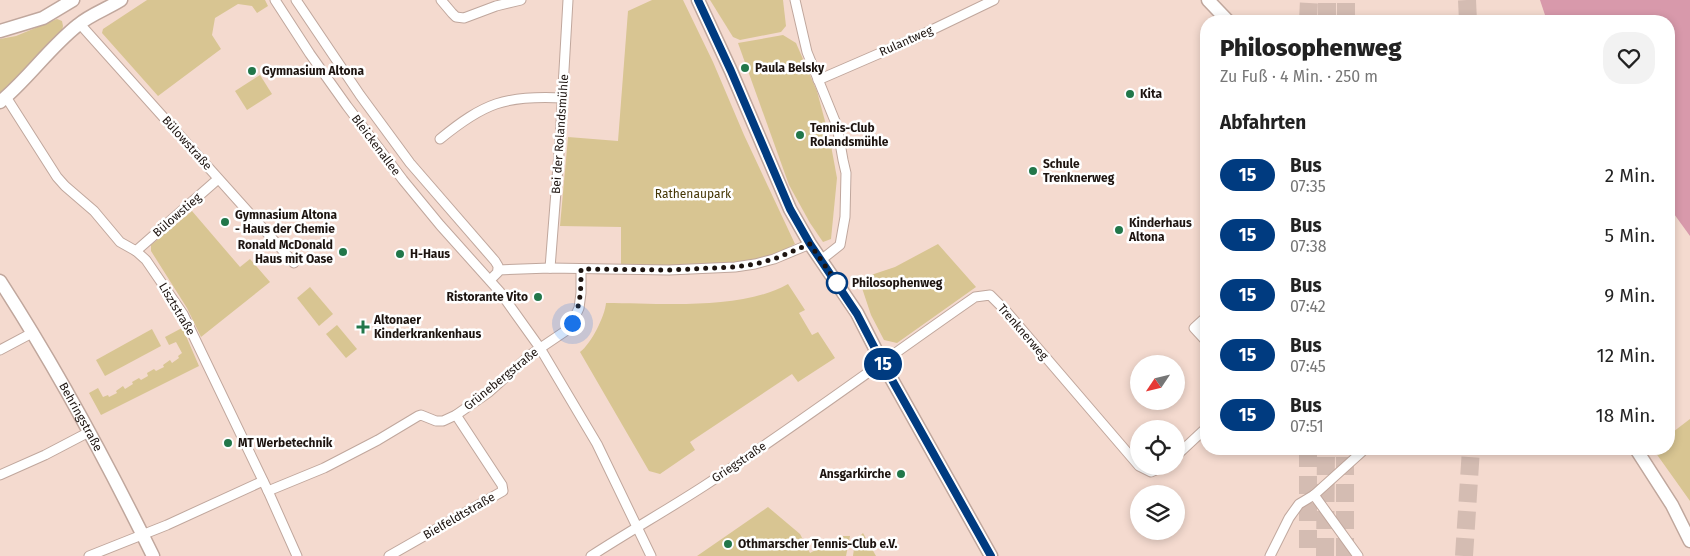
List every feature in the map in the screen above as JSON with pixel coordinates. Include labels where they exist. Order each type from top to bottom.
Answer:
[{"type":"main road","points":[[3,99],[80,23],[122,0]]},
{"type":"main road","points":[[698,0],[731,71],[790,209],[810,244],[857,314],[991,556]]},
{"type":"main road","points":[[1208,0],[1222,15]]},
{"type":"main road","points":[[0,31],[43,18],[66,2],[80,23]]},
{"type":"main road","name":"Behringstraße","points":[[0,282],[89,432],[153,556]]},
{"type":"main road","points":[[1640,455],[1672,505],[1690,540]]},
{"type":"street","name":"Bleickenallee","points":[[276,0],[342,98],[405,183],[500,292],[540,348],[598,444],[651,556]]},
{"type":"street","name":"Bleickenallee","points":[[296,0],[360,95],[410,163],[486,249],[497,264],[498,270]]},
{"type":"street","points":[[441,0],[452,13],[464,18],[496,6],[521,0]]},
{"type":"street","name":"Bei der Rolandsmühle","points":[[550,268],[563,98],[568,0]]},
{"type":"street","points":[[795,0],[804,44],[837,126],[846,173],[845,218],[840,245],[821,260]]},
{"type":"street","name":"Rulantweg","points":[[818,80],[915,38],[994,0]]},
{"type":"street","name":"Bülowstraße","points":[[80,23],[294,263]]},
{"type":"street","points":[[440,139],[474,113],[496,104],[517,98],[563,98]]},
{"type":"street","name":"Lisztstraße","points":[[3,99],[57,177],[94,211],[120,242],[136,251],[146,260],[183,314],[297,556]]},
{"type":"street","name":"Bülowstieg","points":[[136,251],[218,179]]},
{"type":"street","points":[[490,280],[496,275],[498,270],[550,268],[670,270],[735,267],[774,259],[810,244]]},
{"type":"street","name":"Grünebergstraße","points":[[268,491],[324,468],[378,440],[418,416],[421,415],[436,421],[443,421],[456,415],[489,392],[530,355],[567,330],[579,308],[581,269]]},
{"type":"street","name":"Trenknerweg","points":[[882,362],[975,298],[990,295],[1130,456]]},
{"type":"street","points":[[1200,322],[1194,328],[1200,334]]},
{"type":"street","points":[[0,350],[32,333]]},
{"type":"street","name":"Griegstraße","points":[[591,556],[704,486],[848,388],[882,362]]},
{"type":"street","name":"Bielfeldtstraße","points":[[389,556],[503,491],[502,485],[456,415]]},
{"type":"street","points":[[0,475],[45,455],[89,432]]},
{"type":"street","points":[[1185,448],[1200,434]]},
{"type":"street","points":[[1270,556],[1289,518],[1300,504],[1314,495],[1357,455]]},
{"type":"street","points":[[89,556],[263,481]]},
{"type":"street","points":[[1314,495],[1358,556]]},
{"type":"green space","points":[[147,0],[265,0],[268,6],[257,13],[252,6],[238,4],[215,18],[212,35],[221,49],[158,96],[102,33],[103,29]]},
{"type":"green space","name":"Rathenaupark","points":[[652,0],[683,0],[795,244],[771,256],[735,263],[677,266],[621,265],[621,227],[560,226],[568,137],[618,141],[628,11]]},
{"type":"green space","points":[[710,0],[783,0],[786,26],[781,32],[740,40],[733,37]]},
{"type":"green space","points":[[57,19],[62,21],[62,31],[0,94],[0,39],[16,36]]},
{"type":"green space","name":"Tennis-Club Rolandsmühle","points":[[783,35],[796,43],[817,91],[830,140],[837,178],[831,239],[823,242],[789,185],[738,43]]},
{"type":"green space","points":[[260,75],[272,94],[247,110],[235,91]]},
{"type":"green space","points":[[192,211],[240,267],[250,259],[270,282],[201,337],[187,308],[151,251],[151,245]]},
{"type":"green space","points":[[938,244],[976,287],[897,343],[884,340],[871,315],[859,279],[895,267]]},
{"type":"green space","points":[[788,284],[805,310],[799,313],[812,335],[818,332],[835,358],[798,382],[792,374],[690,442],[695,450],[660,474],[649,471],[580,352],[589,343],[597,329],[606,303],[700,304],[724,302],[769,293]]},
{"type":"green space","points":[[310,287],[333,314],[319,326],[297,298]]},
{"type":"green space","points":[[337,325],[357,349],[346,358],[326,334]]},
{"type":"green space","points":[[152,329],[161,346],[105,376],[96,360]]},
{"type":"green space","points":[[183,329],[199,366],[101,415],[89,393],[98,388],[103,397],[108,395],[109,397],[117,393],[116,391],[123,386],[125,389],[139,378],[141,380],[148,376],[147,373],[154,369],[156,371],[164,367],[163,365],[170,360],[172,363],[182,353],[176,342],[169,345],[165,337]]},
{"type":"green space","points":[[1690,419],[1690,501],[1657,455],[1675,455],[1675,430]]},
{"type":"green space","points":[[768,507],[800,534],[810,553],[842,536],[850,536],[846,556],[697,556]]},
{"type":"green space","points":[[863,533],[876,556],[853,556],[855,541]]},
{"type":"shaded area","points":[[1540,0],[1690,0],[1690,236],[1675,215],[1675,15],[1545,15]]},
{"type":"tunnel","points":[[1308,15],[1309,0]]},
{"type":"tunnel","points":[[1327,0],[1327,15]]},
{"type":"tunnel","points":[[1346,0],[1346,15]]},
{"type":"tunnel","points":[[1467,0],[1468,15]]},
{"type":"tunnel","points":[[1308,455],[1308,556]]},
{"type":"tunnel","points":[[1325,556],[1326,455]]},
{"type":"tunnel","points":[[1345,455],[1345,556]]},
{"type":"tunnel","points":[[1464,556],[1471,455]]},
{"type":"bus line","name":"15","points":[[698,0],[731,71],[790,209],[810,244],[857,314],[991,556]]},
{"type":"place","name":"Paula Belsky","points":[[745,68]]},
{"type":"place","name":"Gymnasium Altona","points":[[252,71]]},
{"type":"place","name":"Kita","points":[[1130,94]]},
{"type":"place","name":"Tennis-Club Rolandsmühle","points":[[800,135]]},
{"type":"place","name":"Schule Trenknerweg","points":[[1033,171]]},
{"type":"place","name":"Gymnasium Altona - Haus der Chemie","points":[[225,222]]},
{"type":"place","name":"Kinderhaus Altona","points":[[1119,230]]},
{"type":"place","name":"Ronald McDonald Haus mit Oase","points":[[343,252]]},
{"type":"place","name":"H-Haus","points":[[400,254]]},
{"type":"place","name":"Philosophenweg","points":[[837,283]]},
{"type":"place","name":"Ristorante Vito","points":[[538,297]]},
{"type":"place","name":"Altonaer Kinderkrankenhaus","points":[[363,327]]},
{"type":"place","name":"MT Werbetechnik","points":[[228,443]]},
{"type":"place","name":"Ansgarkirche","points":[[901,474]]},
{"type":"place","name":"Othmarscher Tennis-Club e.V.","points":[[728,544]]},
{"type":"route","points":[[572,323],[579,308],[581,269],[670,270],[735,267],[774,259],[810,244],[837,283]]}]
